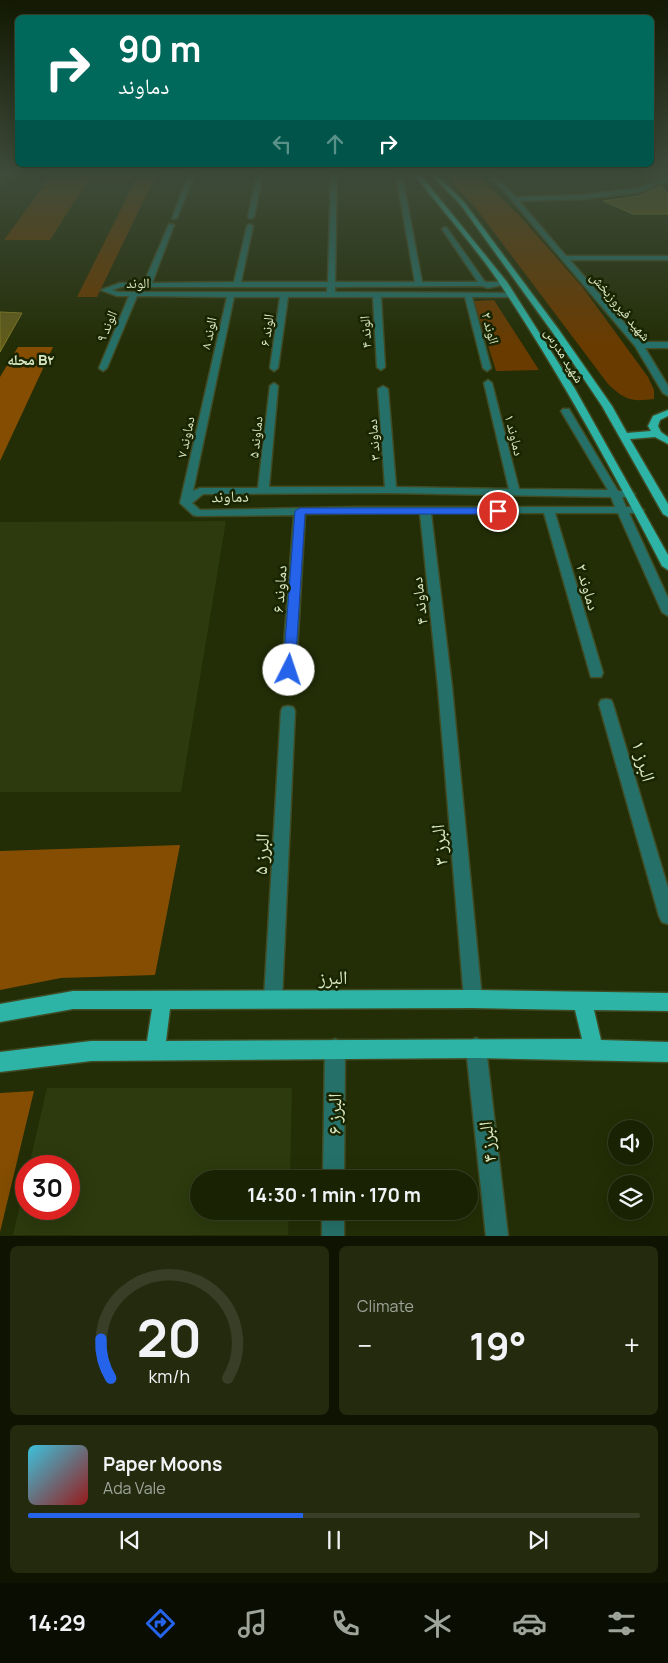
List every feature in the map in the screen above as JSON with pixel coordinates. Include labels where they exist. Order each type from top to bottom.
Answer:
[{"type":"main road","name":"شهید مدرس","points":[[462,231],[504,284],[570,389],[639,510],[668,566]]},
{"type":"main road","name":"شهید مدرس","points":[[482,231],[556,332],[624,436],[668,514]]},
{"type":"main road","points":[[668,413],[655,418],[652,423],[653,429],[657,434],[668,442]]},
{"type":"main road","points":[[624,436],[657,434]]},
{"type":"main road","name":"البرز","points":[[0,1013],[73,1000],[473,999],[668,1002]]},
{"type":"main road","points":[[155,1050],[162,1000]]},
{"type":"main road","points":[[582,1000],[594,1049]]},
{"type":"main road","points":[[0,1062],[91,1051],[155,1050],[476,1048],[668,1052]]},
{"type":"street","points":[[147,285],[168,231]]},
{"type":"street","points":[[237,285],[249,231]]},
{"type":"street","points":[[331,295],[332,231]]},
{"type":"street","points":[[409,231],[419,285]]},
{"type":"street","points":[[446,231],[483,284],[491,288],[493,292],[486,295]]},
{"type":"street","name":"شهید فیروزبخش","points":[[541,231],[639,345],[668,393]]},
{"type":"street","points":[[565,258],[668,258]]},
{"type":"street","name":"الوند","points":[[504,284],[147,285],[120,286],[105,290],[117,294],[511,295]]},
{"type":"street","points":[[187,294],[190,285]]},
{"type":"street","points":[[250,295],[252,285]]},
{"type":"street","points":[[408,285],[409,295]]},
{"type":"street","name":"الوند ۹","points":[[103,368],[134,294]]},
{"type":"street","name":"الوند ۸","points":[[212,378],[231,295]]},
{"type":"street","name":"الوند ۶","points":[[274,368],[284,295]]},
{"type":"street","name":"الوند ۴","points":[[376,295],[381,367]]},
{"type":"street","name":"الوند ۲","points":[[468,295],[487,368]]},
{"type":"street","points":[[639,345],[668,345]]},
{"type":"street","name":"دماوند ۷","points":[[185,502],[212,378]]},
{"type":"street","name":"دماوند ۱","points":[[488,383],[515,493]]},
{"type":"street","name":"دماوند ۵","points":[[263,490],[274,386]]},
{"type":"street","name":"دماوند ۳","points":[[383,389],[391,490]]},
{"type":"street","points":[[566,411],[615,494],[668,612]]},
{"type":"street","points":[[356,510],[357,490]]},
{"type":"street","name":"دماوند","points":[[630,494],[391,490],[200,491],[185,502],[198,513],[356,510],[639,510]]},
{"type":"street","points":[[479,492],[480,511]]},
{"type":"street","name":"دماوند ۶","points":[[289,670],[300,511]]},
{"type":"street","name":"دماوند ۴","points":[[425,511],[445,687]]},
{"type":"street","name":"دماوند ۲","points":[[549,511],[596,673]]},
{"type":"street","name":"البرز ۳","points":[[445,687],[473,999]]},
{"type":"street","name":"البرز ۱","points":[[606,704],[668,916]]},
{"type":"street","name":"البرز ۵","points":[[273,999],[288,711]]},
{"type":"street","name":"البرز ۴","points":[[476,1048],[497,1236]]},
{"type":"street","name":"البرز ۶","points":[[333,1170],[335,1049]]},
{"type":"street","points":[[332,1236],[333,1220]]},
{"type":"shaded area","points":[[11,231],[56,231],[50,240],[4,240]]},
{"type":"shaded area","points":[[110,231],[129,231],[97,297],[77,297]]},
{"type":"shaded area","points":[[493,231],[533,231],[583,288],[648,377],[654,390],[654,399],[629,399],[619,394],[608,384]]},
{"type":"shaded area","points":[[494,300],[539,370],[496,371],[474,301]]},
{"type":"shaded area","points":[[18,347],[53,347],[0,461],[0,377]]},
{"type":"shaded area","points":[[226,521],[181,792],[0,792],[0,522]]},
{"type":"shaded area","points":[[180,845],[155,975],[61,978],[0,990],[0,851]]},
{"type":"shaded area","points":[[47,1088],[292,1088],[290,1170],[190,1170],[190,1220],[289,1220],[288,1235],[13,1235],[16,1220],[80,1220],[80,1155],[32,1155]]},
{"type":"shaded area","points":[[34,1091],[19,1155],[15,1155],[15,1170],[0,1232],[0,1093]]},
{"type":"building","points":[[0,312],[22,313],[0,352]]},
{"type":"district","name":"محله B۲","points":[[31,359]]},
{"type":"route","points":[[289,670],[300,511],[498,511]]}]
